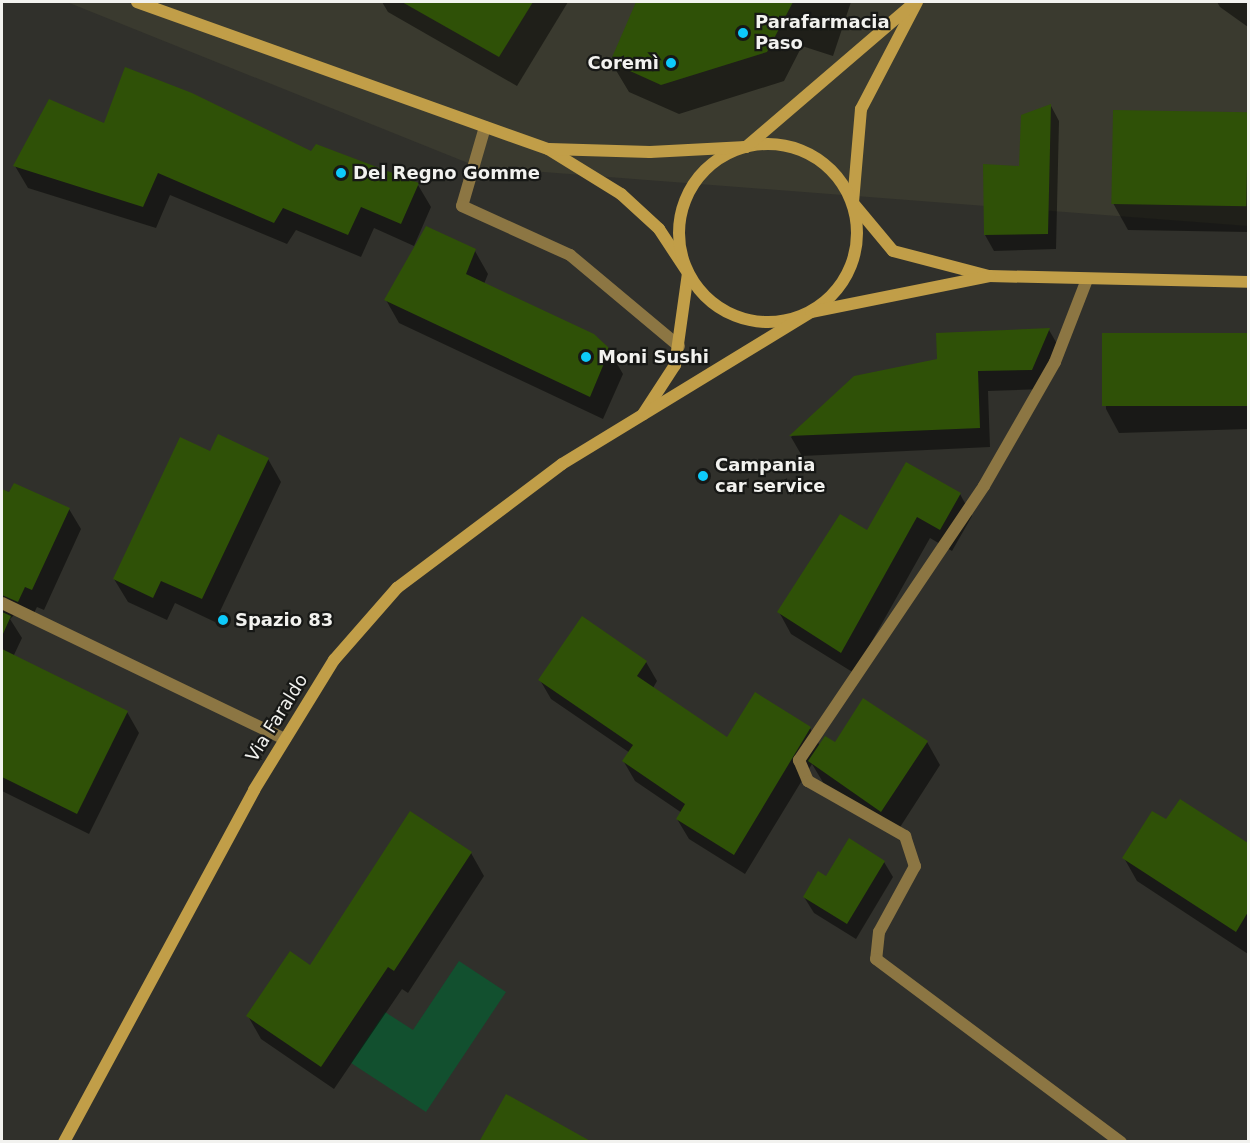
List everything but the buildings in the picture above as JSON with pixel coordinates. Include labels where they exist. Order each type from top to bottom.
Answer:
[{"type":"main road","points":[[137,2],[548,149],[621,195],[659,229],[708,300],[740,318],[780,323],[811,312],[989,276]]},
{"type":"main road","points":[[641,419],[675,365],[679,346],[688,273],[679,236],[688,194],[716,161],[746,147],[916,2]]},
{"type":"main road","points":[[811,312],[849,272],[857,243],[853,203],[861,109],[916,2]]},
{"type":"main road","points":[[548,149],[650,152],[788,146],[813,156],[836,175],[853,203],[893,251],[989,276],[1086,282],[1248,282]]},
{"type":"main road","name":"Via Faraldo","points":[[64,1142],[285,739],[334,660],[397,588],[484,518],[811,312]]},
{"type":"street","points":[[485,127],[462,206],[570,255],[679,346]]},
{"type":"street","points":[[1086,282],[1055,362],[984,486],[799,760],[808,781],[905,836],[915,867],[879,932],[876,959],[1121,1142]]},
{"type":"street","points":[[2,603],[285,739]]},
{"type":"shaded area","points":[[67,2],[1248,2],[1248,226],[478,167]]},
{"type":"shaded area","points":[[459,961],[506,992],[426,1112],[351,1063],[385,1012],[413,1030]]},
{"type":"place","name":"Parafarmacia Paso","points":[[743,33]]},
{"type":"place","name":"Coremì","points":[[671,63]]},
{"type":"place","name":"Del Regno Gomme","points":[[341,173]]},
{"type":"place","name":"Moni Sushi","points":[[586,357]]},
{"type":"place","name":"Campania car service","points":[[703,476]]},
{"type":"place","name":"Spazio 83","points":[[223,620]]}]
